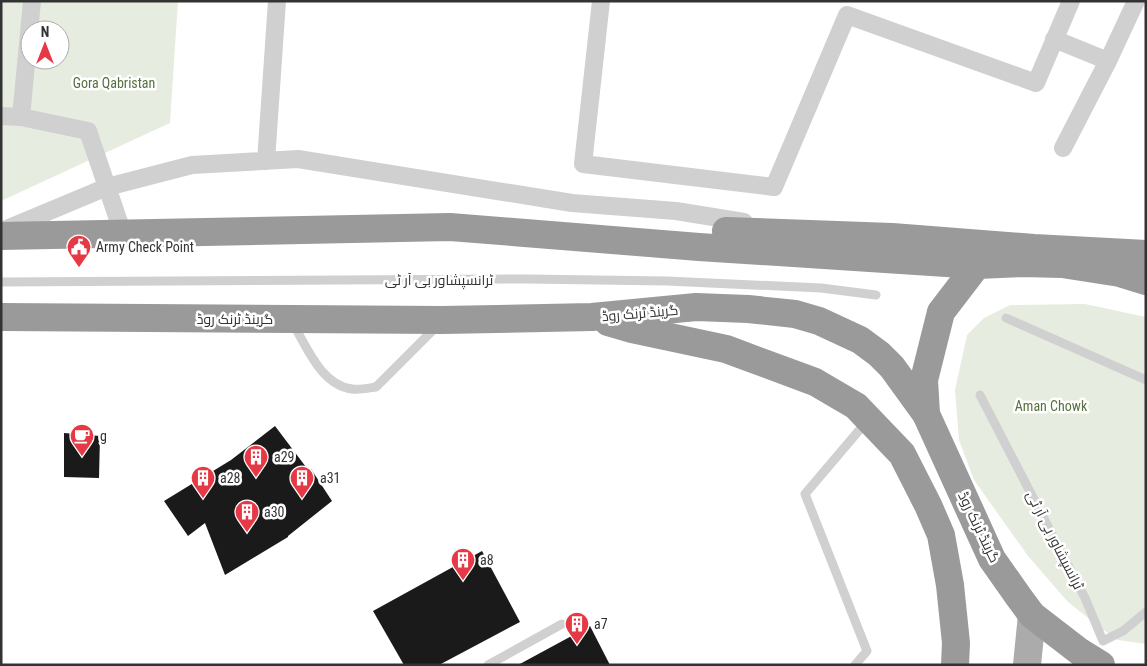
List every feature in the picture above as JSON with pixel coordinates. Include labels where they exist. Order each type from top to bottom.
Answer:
[{"type":"highway","points":[[1,236],[450,227],[516,223],[892,237],[1146,254]]},
{"type":"highway","points":[[450,227],[699,248],[977,265],[1062,264],[1120,273],[1146,281]]},
{"type":"highway","points":[[926,414],[924,380],[941,312],[977,265]]},
{"type":"highway","name":"گرینڈ ٹرنک روڈ","points":[[1,317],[442,320],[592,317],[696,307],[795,314],[819,321],[860,340],[879,354],[904,382],[926,414],[992,559],[1032,615],[1080,652],[1101,665]]},
{"type":"highway","points":[[592,317],[632,329],[726,349],[815,382],[856,406],[902,454],[941,535],[950,585],[956,643],[954,665]]},
{"type":"main road","points":[[1027,665],[1032,615]]},
{"type":"street","points":[[21,118],[32,1]]},
{"type":"street","points":[[266,161],[277,1]]},
{"type":"street","points":[[601,1],[583,164],[774,188],[847,16],[1036,83],[1071,1]]},
{"type":"street","points":[[1063,148],[1108,61],[1136,1]]},
{"type":"street","points":[[1054,39],[1108,61]]},
{"type":"street","points":[[1,116],[88,131],[123,234]]},
{"type":"street","points":[[1,231],[107,187],[192,165],[298,160],[572,203],[676,211],[819,234]]},
{"type":"lane","name":"ٹرانسپشاور بی آر ٹی","points":[[1,282],[528,279],[667,281],[821,288],[876,295]]},
{"type":"lane","points":[[1006,318],[1146,380]]},
{"type":"lane","points":[[291,319],[324,374],[337,383],[352,389],[376,387],[442,320]]},
{"type":"lane","name":"ٹرانسپشاور بی آر ٹی","points":[[980,395],[1085,598],[1104,641],[1124,631],[1146,612]]},
{"type":"lane","points":[[855,665],[867,651],[805,494],[868,419]]},
{"type":"lane","points":[[488,665],[562,624]]},
{"type":"green space","name":"Gora Qabristan","points":[[1,1],[178,1],[170,123],[1,201]]},
{"type":"green space","name":"Aman Chowk","points":[[1085,304],[1146,317],[1146,644],[1118,640],[1068,602],[1028,556],[974,480],[959,440],[955,390],[967,335],[984,318],[1010,305]]},
{"type":"building","points":[[275,426],[309,471],[311,469],[332,501],[288,537],[225,575],[205,523],[188,536],[164,501],[231,460]]},
{"type":"building","name":"g","points":[[64,433],[100,436],[99,478],[64,477]]},
{"type":"building","name":"a8","points":[[482,551],[520,622],[439,665],[404,665],[373,611]]},
{"type":"building","name":"a7","points":[[590,626],[610,665],[518,665]]},
{"type":"place","name":"Army Check Point","points":[[79,268]]},
{"type":"place","name":"g","points":[[82,457]]},
{"type":"place","name":"a29","points":[[256,478]]},
{"type":"place","name":"a28","points":[[203,499]]},
{"type":"place","name":"a31","points":[[302,499]]},
{"type":"place","name":"a30","points":[[247,533]]},
{"type":"place","name":"a8","points":[[463,581]]},
{"type":"place","name":"a7","points":[[577,645]]}]
